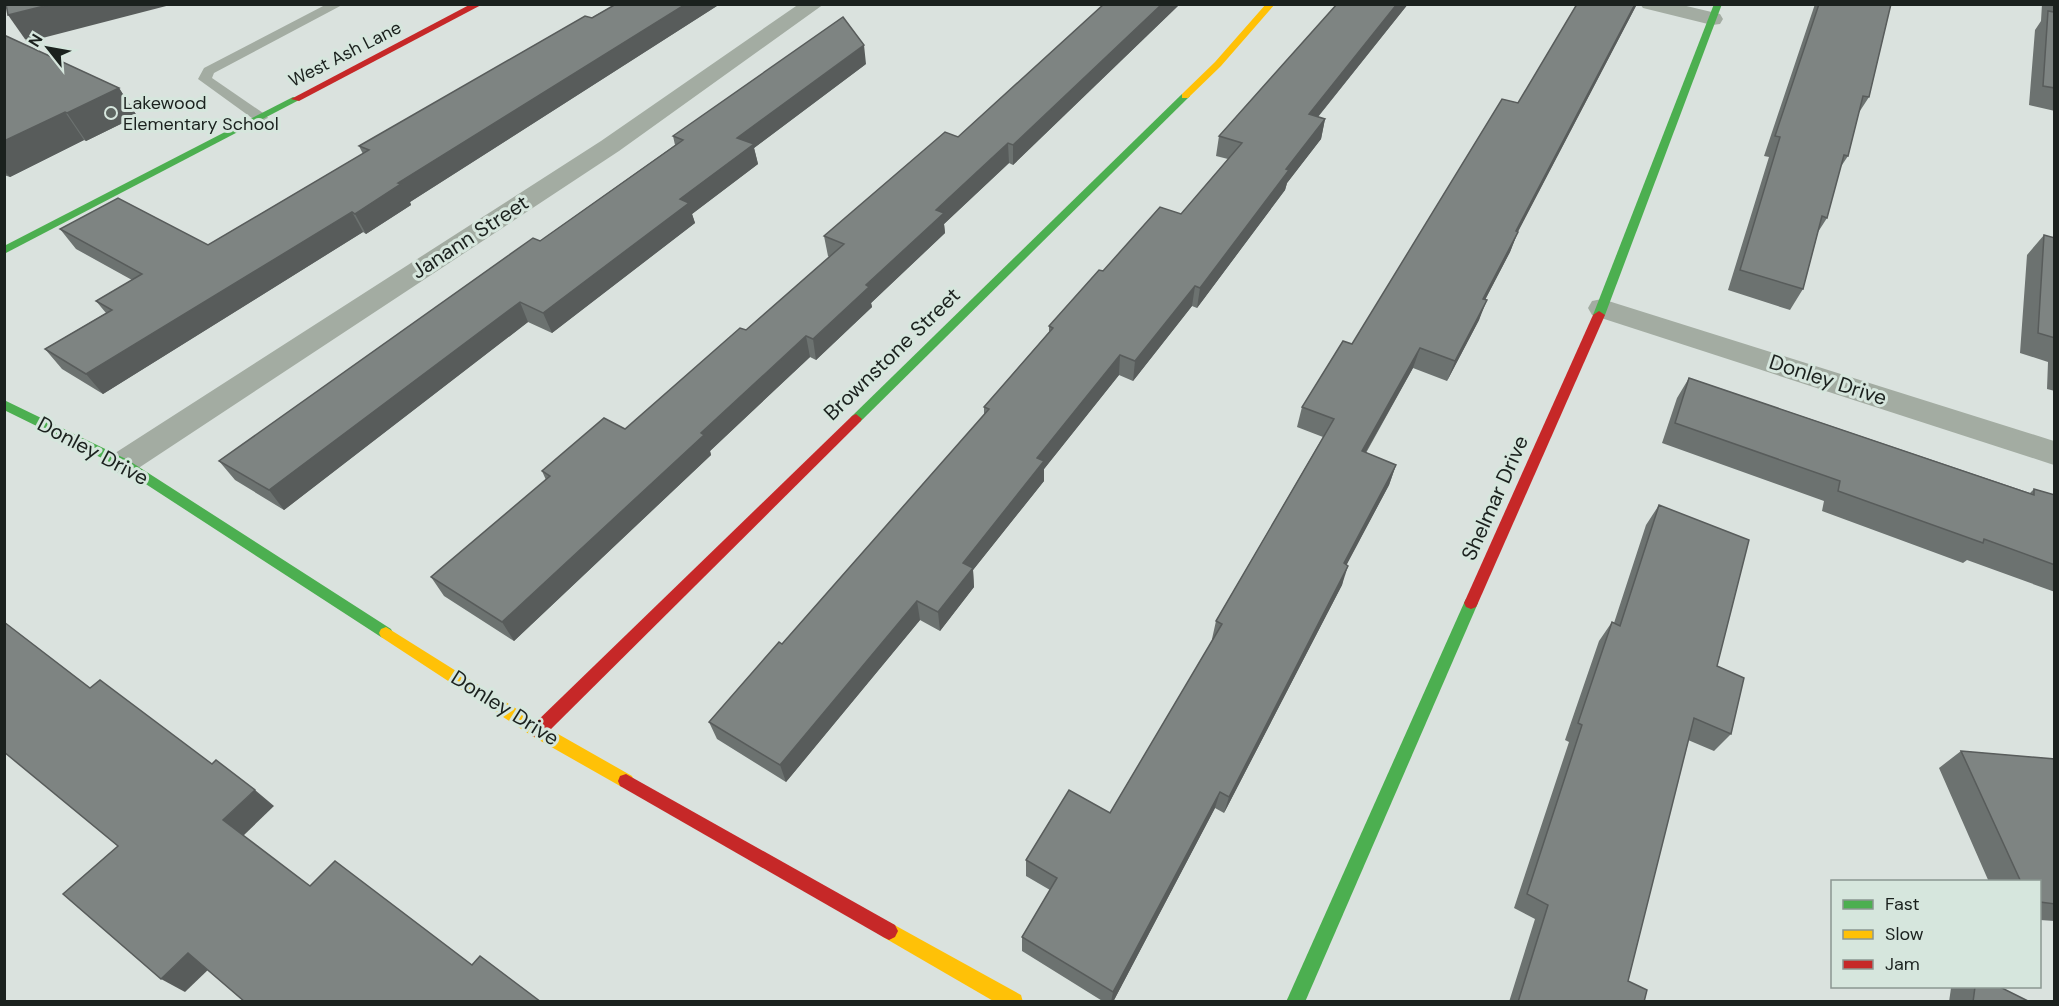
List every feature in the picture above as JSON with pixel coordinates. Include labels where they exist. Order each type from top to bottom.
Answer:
[{"type":"street","name":"West Ash Lane","points":[[4,251],[479,4]]},
{"type":"street","name":"Janann Street","points":[[123,463],[610,146],[814,4]]},
{"type":"street","name":"Brownstone Street","points":[[538,730],[1218,64],[1271,4]]},
{"type":"street","points":[[1650,4],[1715,12]]},
{"type":"street","name":"Shelmar Drive","points":[[1295,1002],[1602,308],[1715,12]]},
{"type":"street","name":"Donley Drive","points":[[1602,308],[2055,453]]},
{"type":"street","name":"Donley Drive","points":[[4,404],[123,463],[538,730],[1014,1002]]},
{"type":"lane","points":[[261,118],[205,79],[209,71],[338,4]]},
{"type":"building","points":[[6,4],[52,4],[8,15]]},
{"type":"building","points":[[616,4],[686,4],[398,183],[401,184],[355,214],[352,212],[86,374],[45,349],[112,310],[96,301],[142,274],[60,229],[118,198],[208,245],[369,150],[359,146],[585,16],[592,18]]},
{"type":"building","points":[[1104,4],[1162,4],[1013,145],[1008,143],[936,210],[944,213],[866,285],[869,287],[813,339],[806,336],[701,433],[704,435],[502,622],[431,577],[550,476],[542,471],[604,418],[625,429],[740,328],[746,330],[844,244],[824,236],[945,132],[958,137]]},
{"type":"building","points":[[1337,4],[1397,4],[1309,114],[1325,119],[1200,288],[1195,286],[1135,361],[1120,355],[1037,458],[1044,461],[963,563],[973,568],[938,612],[917,601],[780,765],[709,722],[779,642],[782,644],[989,409],[984,407],[1053,328],[1049,326],[1099,270],[1103,271],[1160,207],[1181,214],[1242,143],[1219,136]]},
{"type":"building","points":[[1577,4],[1635,4],[1516,231],[1518,232],[1483,299],[1487,300],[1455,361],[1420,348],[1362,451],[1396,465],[1344,563],[1348,566],[1229,797],[1220,792],[1113,992],[1022,937],[1057,878],[1026,860],[1069,790],[1110,813],[1222,624],[1216,621],[1334,419],[1302,407],[1343,341],[1352,344],[1502,99],[1518,103]]},
{"type":"building","points":[[1819,4],[1891,4],[1869,97],[1863,96],[1848,156],[1844,155],[1827,218],[1822,216],[1803,289],[1740,270],[1780,137],[1775,136]]},
{"type":"building","points":[[2054,4],[2055,88],[2043,86],[2048,11],[2054,12]]},
{"type":"building","points":[[843,17],[864,45],[737,138],[754,144],[680,199],[689,203],[543,313],[520,302],[269,490],[219,461],[533,238],[540,241],[683,140],[673,136]]},
{"type":"building","points":[[4,35],[119,88],[4,141]]},
{"type":"building","points":[[2044,235],[2055,238],[2055,338],[2038,333]]},
{"type":"building","points":[[1689,378],[2034,495],[2034,489],[2055,495],[2055,565],[1984,539],[1983,543],[1838,491],[1840,481],[1675,423]]},
{"type":"building","points":[[1659,505],[1749,540],[1717,666],[1744,678],[1731,734],[1694,718],[1628,981],[1647,990],[1644,1002],[1518,1002],[1548,905],[1527,894],[1582,725],[1578,723],[1612,622],[1620,626]]},
{"type":"building","points":[[4,622],[90,688],[100,680],[212,764],[216,760],[255,790],[223,820],[310,886],[335,861],[472,965],[480,956],[541,1002],[245,1002],[188,953],[161,979],[63,894],[118,846],[4,752]]},
{"type":"building","points":[[1961,751],[2055,759],[2055,904],[2041,902],[2041,880],[2020,880]]},
{"type":"building","points":[[1975,988],[2002,988],[2030,1002],[1973,1002]]},
{"type":"traffic: fast","points":[[1599,315],[1718,4]]},
{"type":"traffic: fast","points":[[856,419],[1185,96]]},
{"type":"traffic: fast","points":[[4,251],[296,99]]},
{"type":"traffic: fast","points":[[4,404],[123,463],[386,633]]},
{"type":"traffic: fast","points":[[1295,1002],[1471,603]]},
{"type":"traffic: slow","points":[[1185,96],[1218,64],[1271,4]]},
{"type":"traffic: slow","points":[[386,633],[538,731],[626,781]]},
{"type":"traffic: slow","points":[[889,931],[1014,1002]]},
{"type":"traffic: jam","points":[[296,99],[479,4]]},
{"type":"traffic: jam","points":[[1471,603],[1599,315]]},
{"type":"traffic: jam","points":[[538,731],[856,419]]},
{"type":"traffic: jam","points":[[626,781],[889,931]]},
{"type":"place","name":"Lakewood Elementary School","points":[[111,113]]}]
